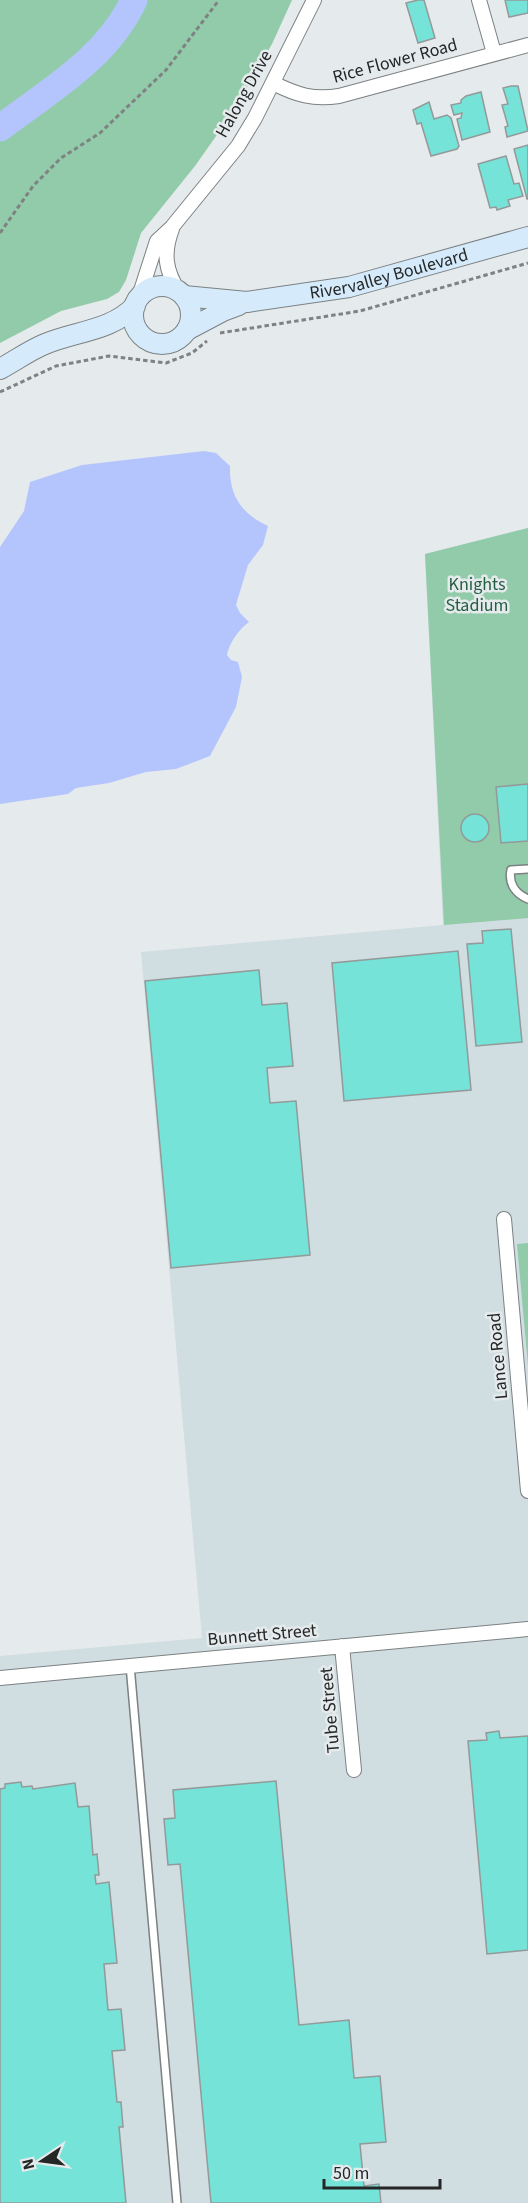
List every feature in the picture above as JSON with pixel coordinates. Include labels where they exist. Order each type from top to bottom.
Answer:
[{"type":"street","name":"Halong Drive","points":[[136,303],[157,241],[238,146],[273,83],[314,0]]},
{"type":"street","points":[[479,0],[494,53]]},
{"type":"street","name":"Rice Flower Road","points":[[273,83],[300,96],[320,99],[339,96],[528,45]]},
{"type":"street","name":"Halong Drive","points":[[172,226],[165,257],[167,272],[181,294]]},
{"type":"street","name":"Rivervalley Boulevard","points":[[187,330],[222,311],[247,302],[357,286],[528,237]]},
{"type":"street","points":[[0,369],[44,344],[96,330],[127,314],[143,294],[156,287],[172,288],[181,294],[191,313],[187,330],[172,343],[153,342],[96,330]]},
{"type":"street","name":"Rivervalley Boulevard","points":[[181,294],[247,302]]},
{"type":"street","points":[[136,303],[134,315],[139,332],[153,342]]},
{"type":"street","name":"Lance Road","points":[[504,1219],[528,1491]]},
{"type":"street","name":"Bunnett Street","points":[[0,1678],[528,1629]]},
{"type":"street","name":"Tube Street","points":[[342,1646],[354,1770]]},
{"type":"lane","points":[[528,869],[511,870],[509,878],[515,891],[528,899]]},
{"type":"lane","points":[[130,1665],[177,2203]]},
{"type":"path","points":[[0,232],[33,186],[61,158],[100,133],[166,70],[219,0]]},
{"type":"path","points":[[0,392],[56,366],[109,356],[166,363],[192,353],[214,336],[226,331],[360,311],[528,263]]},
{"type":"shaded area","points":[[528,528],[528,2203],[0,2203],[0,1656],[202,1638],[141,952],[443,925],[425,554]]},
{"type":"green space","points":[[0,0],[292,0],[272,44],[233,112],[195,166],[141,233],[126,280],[119,292],[107,299],[61,311],[0,343]]},
{"type":"green space","name":"Knights Stadium","points":[[528,528],[528,918],[444,925],[425,554]]},
{"type":"green space","points":[[528,1243],[528,1366],[517,1244]]},
{"type":"water","points":[[204,451],[216,453],[230,466],[232,486],[239,503],[251,516],[268,526],[263,545],[248,565],[236,605],[249,622],[235,636],[227,655],[231,660],[238,662],[242,677],[236,707],[210,756],[176,769],[146,772],[109,783],[76,788],[68,794],[0,804],[0,547],[24,511],[30,482],[82,465]]},
{"type":"building","points":[[424,0],[435,38],[418,43],[406,3]]},
{"type":"building","points":[[505,0],[528,0],[528,13],[509,17]]},
{"type":"building","points":[[518,86],[528,131],[507,137],[505,127],[508,126],[502,105],[508,104],[503,88]]},
{"type":"building","points":[[481,92],[490,132],[462,140],[457,119],[461,118],[462,113],[454,115],[451,105],[461,103],[466,96]]},
{"type":"building","points":[[429,102],[434,119],[447,115],[451,118],[459,146],[457,149],[431,156],[421,123],[417,124],[413,110]]},
{"type":"building","points":[[528,145],[528,199],[527,199],[514,149]]},
{"type":"building","points":[[506,156],[514,184],[519,183],[523,196],[508,200],[510,206],[497,210],[496,207],[490,208],[478,164]]},
{"type":"building","points":[[528,784],[528,841],[501,843],[496,787]]},
{"type":"building","points":[[475,814],[485,818],[489,828],[485,838],[475,842],[465,838],[461,828],[465,818]]},
{"type":"building","points":[[511,929],[522,1042],[476,1046],[467,944],[483,943],[482,931]]},
{"type":"building","points":[[458,951],[471,1090],[344,1101],[332,963]]},
{"type":"building","points":[[259,970],[262,1005],[287,1003],[293,1066],[267,1068],[270,1103],[296,1101],[310,1255],[171,1268],[145,981]]},
{"type":"building","points":[[499,1731],[500,1738],[528,1736],[528,1950],[487,1954],[468,1741],[487,1740],[486,1733]]},
{"type":"building","points":[[276,1781],[299,2025],[349,2020],[354,2078],[380,2076],[386,2142],[360,2144],[364,2186],[379,2184],[381,2203],[211,2203],[180,1864],[168,1865],[164,1819],[175,1818],[173,1790]]},
{"type":"building","points":[[21,1782],[22,1787],[32,1786],[33,1789],[75,1783],[78,1807],[89,1806],[93,1855],[97,1854],[99,1875],[95,1875],[96,1884],[109,1882],[117,1963],[104,1964],[108,2010],[121,2009],[125,2050],[112,2051],[117,2102],[121,2102],[123,2127],[119,2127],[126,2203],[0,2203],[0,1789],[5,1788],[5,1784]]},
{"type":"waterway","points":[[0,128],[76,72],[93,56],[123,21],[134,0]]}]
